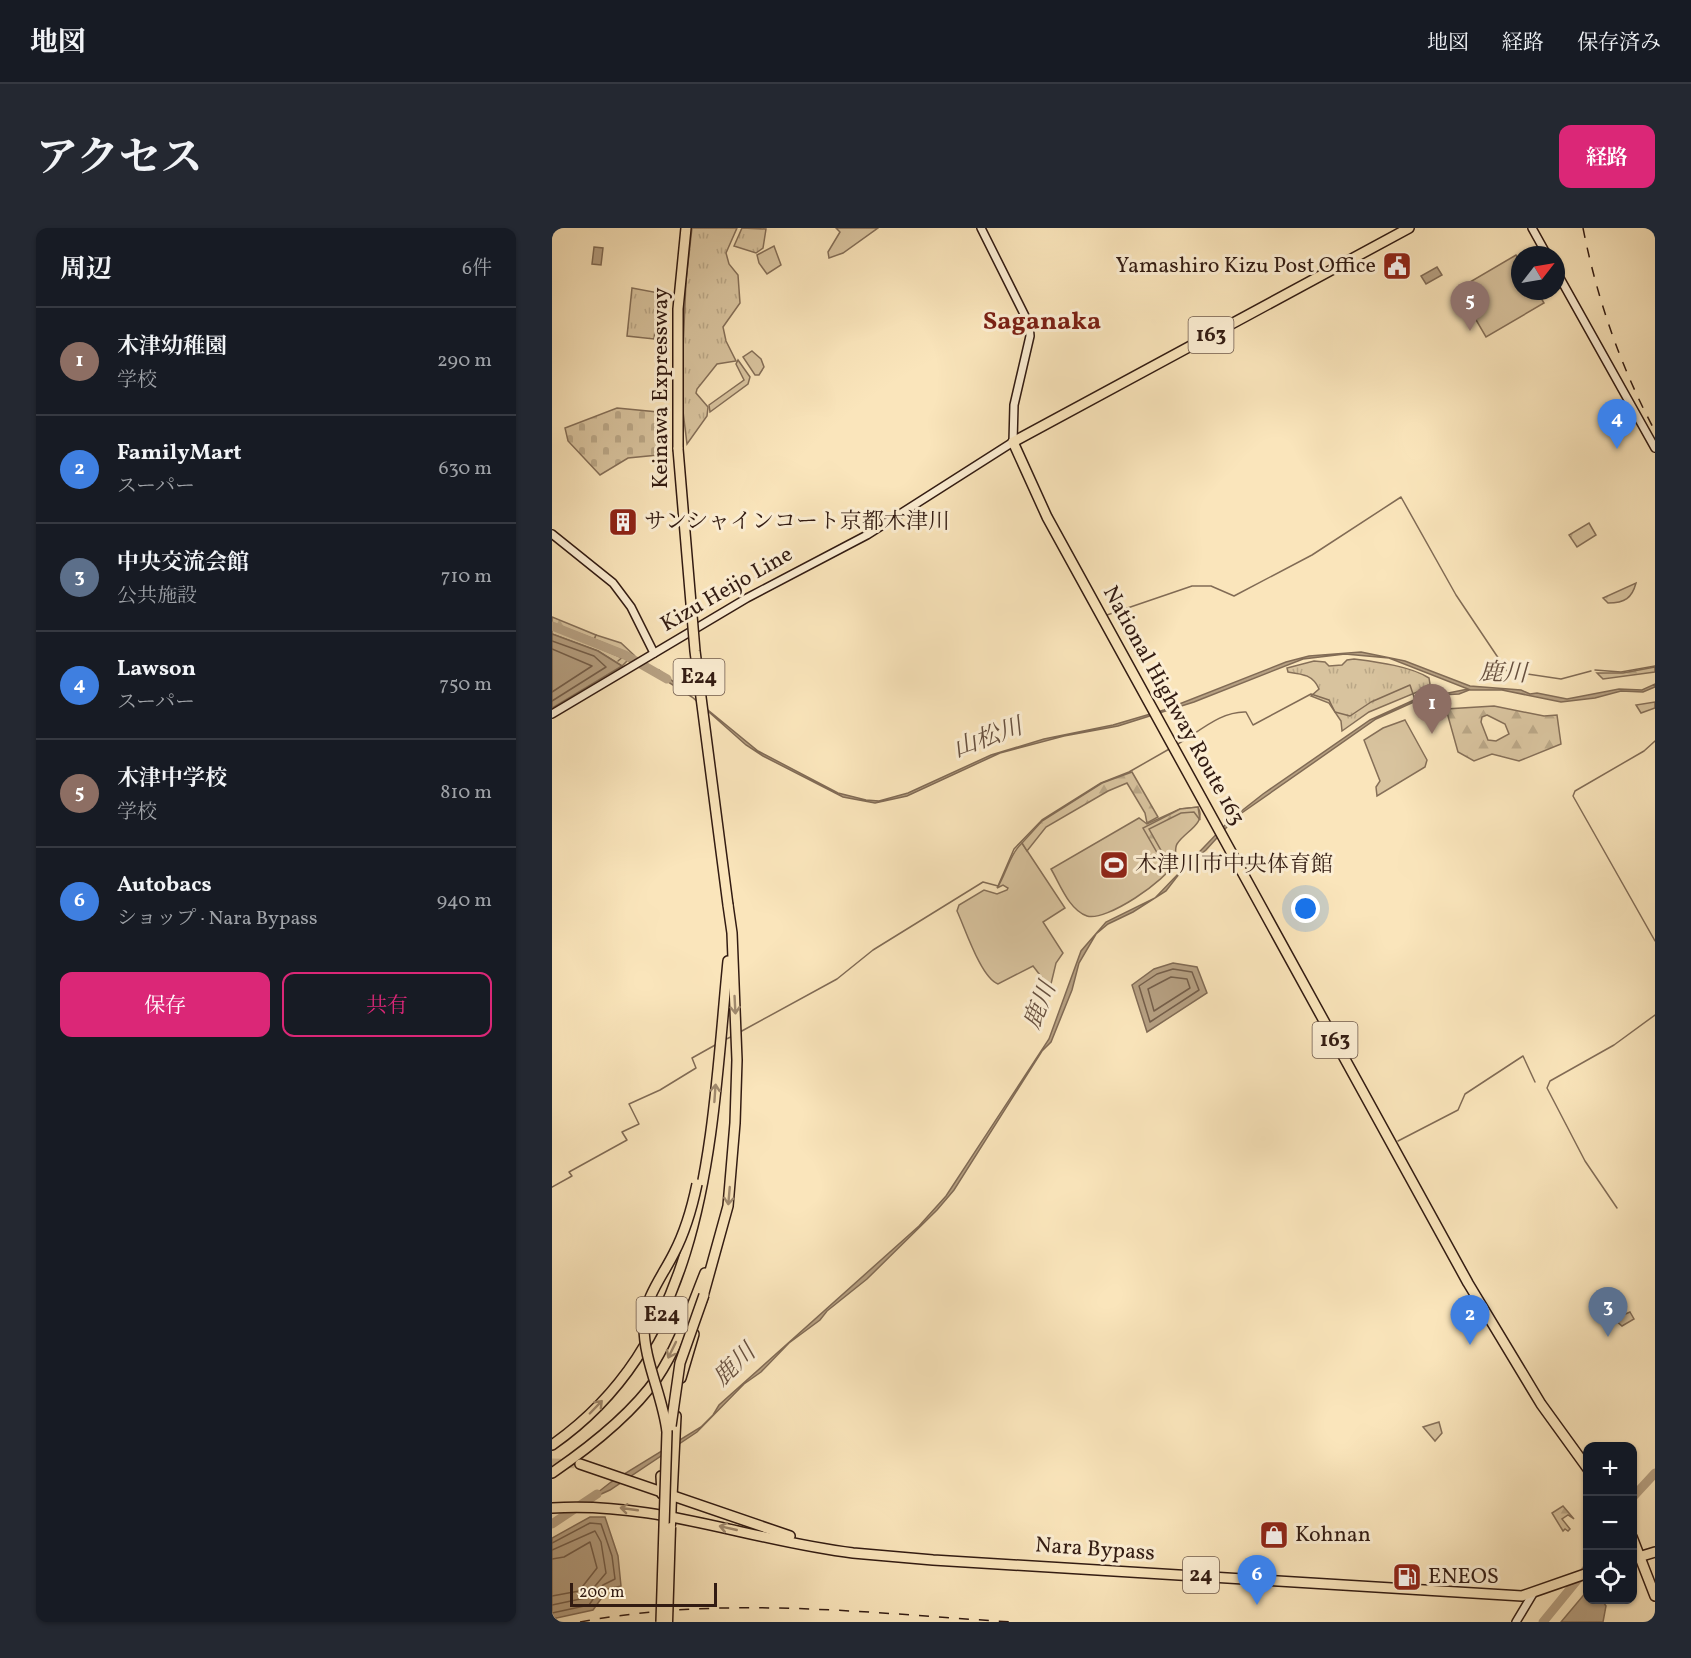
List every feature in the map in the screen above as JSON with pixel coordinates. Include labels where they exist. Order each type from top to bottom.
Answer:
[{"type":"highway","name":"Keinawa Expressway","points":[[686,228],[678,309],[678,449],[695,651],[728,905]]},
{"type":"highway","name":"163","points":[[1013,442],[1409,228]]},
{"type":"highway","name":"National Highway Route 163","points":[[1013,442],[1047,517],[1487,1317],[1541,1404],[1583,1463]]},
{"type":"highway","name":"E24","points":[[552,1473],[608,1429],[657,1377],[680,1332],[720,1238],[728,1206],[738,1079],[732,933],[728,905]]},
{"type":"highway","name":"E24","points":[[552,1445],[588,1415],[639,1355],[661,1318],[685,1259],[708,1155],[729,956],[728,905]]},
{"type":"highway","points":[[663,1622],[667,1432],[662,1403],[646,1348],[644,1325],[651,1294],[668,1265],[689,1217],[697,1184],[708,1155]]},
{"type":"highway","points":[[672,1497],[680,1387],[720,1238]]},
{"type":"highway","points":[[662,1494],[661,1419],[643,1354],[639,1323],[645,1294],[668,1265]]},
{"type":"highway","points":[[663,1622],[673,1400],[680,1363],[704,1295]]},
{"type":"highway","name":"Nara Bypass","points":[[580,1464],[783,1534],[868,1554]]},
{"type":"highway","name":"Nara Bypass","points":[[552,1508],[596,1506],[666,1515],[816,1547],[868,1554],[1467,1593],[1522,1596],[1534,1592]]},
{"type":"highway","points":[[1655,1552],[1637,1558],[1655,1596]]},
{"type":"highway","name":"24","points":[[1534,1592],[1583,1574]]},
{"type":"main road","points":[[981,228],[1029,324],[1030,336],[1014,405],[1013,442]]},
{"type":"main road","points":[[1532,228],[1542,246]]},
{"type":"main road","points":[[1565,287],[1655,448]]},
{"type":"main road","name":"Kizu Heijo Line","points":[[552,714],[783,578],[867,535],[1013,442]]},
{"type":"main road","points":[[552,534],[613,583],[631,607],[654,653]]},
{"type":"main road","points":[[662,1494],[666,1515],[663,1622]]},
{"type":"main road","points":[[666,1515],[672,1497]]},
{"type":"main road","points":[[1516,1622],[1534,1592]]},
{"type":"green space","points":[[692,228],[737,228],[726,253],[729,264],[738,275],[740,303],[723,327],[726,341],[736,361],[717,364],[697,389],[696,393],[708,407],[707,416],[687,444],[681,395],[686,281]]},
{"type":"green space","points":[[742,228],[766,229],[763,248],[756,253],[734,246]]},
{"type":"green space","points":[[836,228],[878,228],[843,253],[829,258],[828,252],[840,232]]},
{"type":"green space","points":[[774,246],[781,265],[767,274],[759,263],[757,255]]},
{"type":"green space","points":[[1511,258],[1511,300],[1542,300],[1544,303],[1486,337],[1458,289]]},
{"type":"green space","points":[[632,288],[659,293],[654,339],[627,336]]},
{"type":"green space","points":[[752,351],[761,359],[764,367],[759,375],[755,375],[743,357]]},
{"type":"green space","points":[[738,360],[750,377],[748,384],[710,412],[709,405],[744,380],[736,364]]},
{"type":"green space","points":[[617,408],[658,412],[658,455],[628,458],[600,475],[568,441],[565,428]]},
{"type":"green space","points":[[1589,523],[1596,535],[1577,547],[1569,535]]},
{"type":"green space","points":[[1636,583],[1630,596],[1623,601],[1608,603],[1603,598]]},
{"type":"green space","points":[[552,617],[596,635],[594,639],[552,623]]},
{"type":"green space","points":[[552,628],[629,659],[622,666],[598,651],[552,634]]},
{"type":"green space","points":[[596,635],[621,643],[635,656],[594,639]]},
{"type":"green space","points":[[1354,659],[1412,670],[1429,678],[1430,684],[1427,688],[1369,712],[1342,731],[1341,721],[1329,703],[1311,696],[1319,689],[1314,681],[1303,675],[1288,672],[1287,668],[1314,661],[1325,662],[1329,666],[1342,665],[1347,660]]},
{"type":"green space","points":[[1655,667],[1655,672],[1603,679],[1597,673],[1623,673]]},
{"type":"green space","points":[[1655,702],[1655,708],[1641,713],[1636,705]]},
{"type":"green space","points":[[1494,706],[1544,716],[1557,715],[1561,744],[1519,761],[1492,754],[1474,761],[1458,752],[1446,709]],"holes":[[[1487,715],[1505,724],[1509,734],[1496,741],[1488,740],[1481,722],[1482,717]]]},
{"type":"green space","points":[[1405,720],[1427,760],[1425,767],[1377,796],[1376,787],[1380,781],[1364,740],[1383,728]]},
{"type":"green space","points":[[1132,772],[1158,817],[1147,823],[1145,813],[1127,783],[1108,791],[1046,827],[1027,851],[1022,843],[1042,821],[1102,783]]},
{"type":"green space","name":"木津川市中央体育館","points":[[1198,807],[1200,818],[1177,844],[1175,862],[1170,870],[1149,889],[1108,913],[1087,916],[1081,913],[1070,902],[1051,869],[1139,818],[1147,824],[1180,809]]},
{"type":"green space","points":[[1198,807],[1200,820],[1194,812],[1181,813],[1149,829],[1163,854],[1159,856],[1143,828],[1180,809]]},
{"type":"green space","points":[[1022,843],[1065,908],[1043,922],[1063,953],[1056,963],[1050,988],[1033,966],[998,984],[992,980],[980,963],[957,911],[959,905],[984,890],[997,894],[1007,890],[1008,888],[1003,885],[997,888],[1014,853]]},
{"type":"green space","points":[[1630,1312],[1634,1319],[1622,1326],[1614,1319]]},
{"type":"green space","points":[[1439,1422],[1442,1433],[1435,1441],[1423,1427]]},
{"type":"green space","points":[[1563,1506],[1574,1519],[1568,1515],[1562,1519],[1570,1529],[1568,1531],[1565,1529],[1563,1531],[1552,1513]]},
{"type":"water","points":[[594,247],[603,248],[601,265],[592,264]]},
{"type":"water","points":[[1437,267],[1442,275],[1426,284],[1421,276]]},
{"type":"water","points":[[552,634],[598,651],[622,666],[552,708]]},
{"type":"water","points":[[1361,652],[1405,661],[1470,686],[1521,690],[1530,694],[1537,693],[1567,699],[1619,689],[1642,690],[1655,684],[1655,687],[1643,692],[1621,691],[1595,698],[1561,702],[1502,690],[1469,690],[1459,694],[1441,695],[1416,701],[1376,719],[1236,817],[1206,850],[1183,869],[1166,891],[1155,898],[1230,820],[1263,794],[1370,720],[1414,700],[1468,689],[1389,658],[1345,654],[1303,659],[1194,702],[1118,726],[1064,736],[1000,753],[907,796],[875,803],[843,797],[763,756],[746,745],[692,697],[758,751],[838,793],[879,801],[908,793],[991,755],[1044,739],[1113,725],[1164,710],[1286,662],[1309,656]]},
{"type":"water","points":[[659,670],[692,697],[657,675]]},
{"type":"water","points":[[1155,898],[1108,924],[1096,934],[1079,963],[1072,990],[1051,1042],[1042,1051],[954,1190],[937,1210],[867,1279],[827,1311],[820,1320],[789,1343],[761,1372],[744,1384],[697,1432],[610,1490],[588,1500],[611,1482],[701,1427],[719,1405],[919,1226],[946,1196],[1049,1039],[1081,951],[1106,922]]},
{"type":"water","points":[[1173,963],[1197,967],[1207,993],[1147,1032],[1132,985],[1154,969]]},
{"type":"water","points":[[590,1517],[605,1517],[618,1556],[621,1586],[608,1589],[593,1610],[552,1619],[552,1538]]},
{"type":"water","points":[[1583,1596],[1583,1604],[1605,1604],[1606,1606],[1603,1622],[1561,1622]]},
{"type":"waterway","points":[[1107,615],[1192,586],[1211,586],[1234,596],[1312,555],[1401,497],[1456,595],[1507,671],[1561,679],[1591,671]]},
{"type":"waterway","name":"山松川","points":[[552,626],[625,655],[667,679]]},
{"type":"waterway","points":[[618,661],[625,655]]},
{"type":"waterway","points":[[1595,670],[1621,672],[1655,666]]},
{"type":"waterway","points":[[1178,744],[1227,715],[1246,712],[1253,725],[1311,694],[1329,700],[1335,712],[1350,716],[1371,702],[1410,685],[1415,700]]},
{"type":"waterway","points":[[1655,741],[1644,751],[1575,791],[1573,796],[1655,941]]},
{"type":"waterway","points":[[740,1032],[837,979],[873,950],[983,882],[998,886],[1014,849],[1042,820],[1101,783],[1129,772],[1171,748]]},
{"type":"waterway","points":[[1617,1208],[1585,1161],[1547,1088],[1550,1081],[1614,1045],[1655,1015]]},
{"type":"waterway","points":[[724,1040],[733,1036]]},
{"type":"waterway","points":[[552,1187],[572,1176],[569,1172],[627,1140],[622,1132],[639,1124],[629,1104],[660,1090],[696,1068],[692,1058],[717,1044]]},
{"type":"waterway","points":[[1398,1141],[1458,1110],[1465,1094],[1523,1056],[1535,1082]]},
{"type":"waterway","points":[[1634,1496],[1655,1473]]},
{"type":"waterway","name":"鹿川","points":[[552,1524],[597,1494]]},
{"type":"waterway","points":[[1543,1622],[1583,1573]]},
{"type":"tunnel","points":[[552,1463],[580,1464]]},
{"type":"railway","points":[[1583,228],[1595,281],[1621,358],[1655,431]]},
{"type":"railway","points":[[580,1622],[688,1609],[742,1608],[796,1608],[1011,1622]]},
{"type":"place","name":"Yamashiro Kizu Post Office","points":[[1397,266]]},
{"type":"place","name":"木津中学校","points":[[1470,331]]},
{"type":"place","name":"Lawson","points":[[1617,449]]},
{"type":"place","name":"サンシャインコート京都木津川","points":[[623,522]]},
{"type":"place","name":"木津幼稚園","points":[[1432,734]]},
{"type":"place","name":"木津川市中央体育館","points":[[1114,865]]},
{"type":"place","name":"中央交流会館","points":[[1608,1337]]},
{"type":"place","name":"FamilyMart","points":[[1470,1345]]},
{"type":"place","name":"Kohnan","points":[[1274,1535]]},
{"type":"place","name":"ENEOS","points":[[1407,1577]]},
{"type":"place","name":"Autobacs","points":[[1257,1605]]},
{"type":"district","name":"Saganaka","points":[[1042,322]]}]
